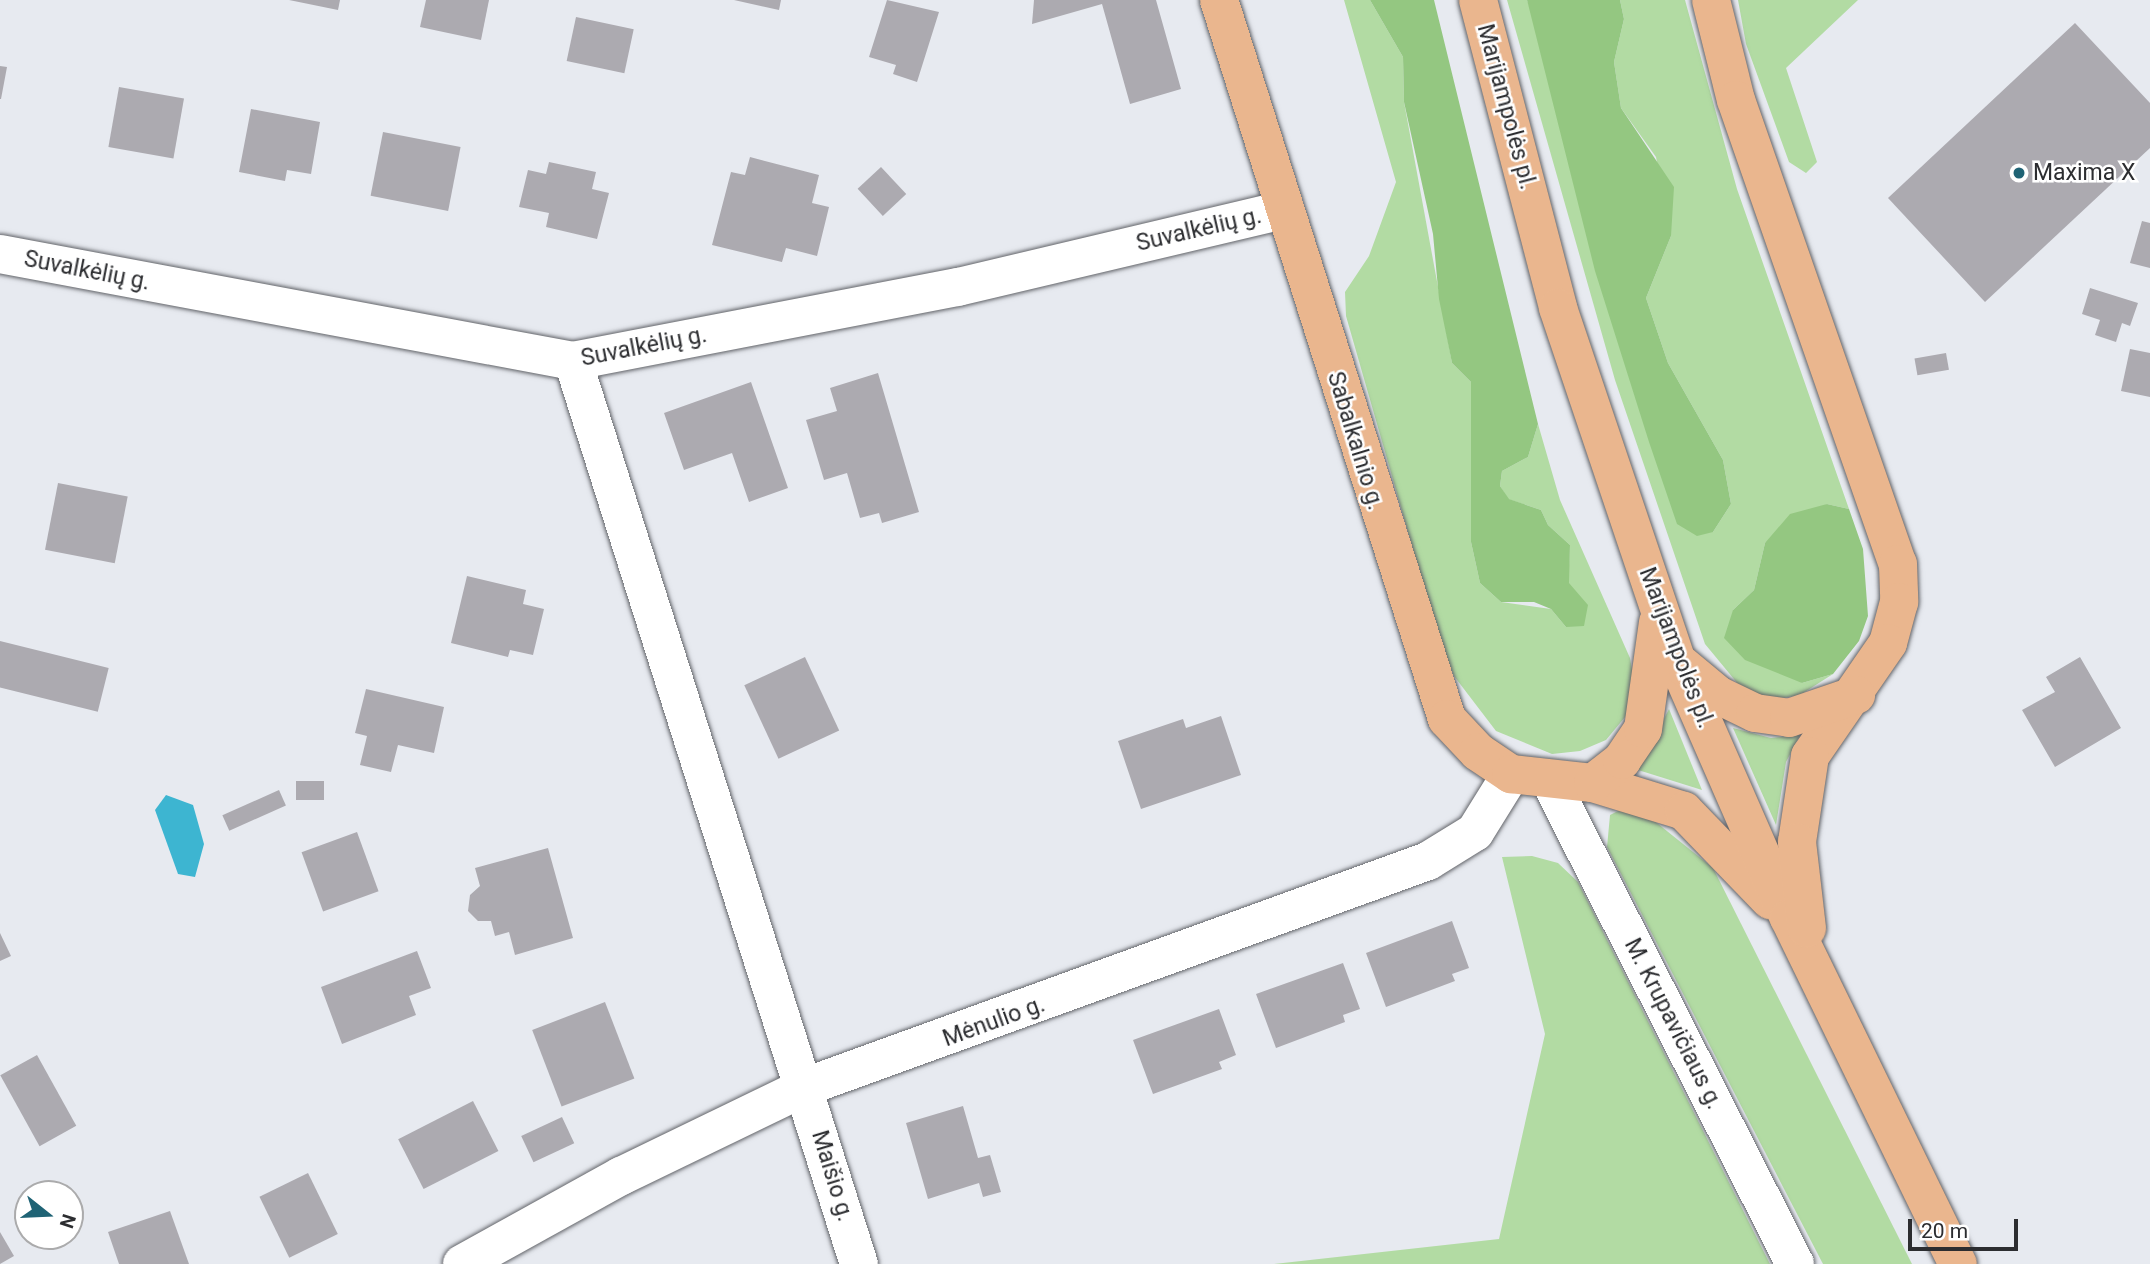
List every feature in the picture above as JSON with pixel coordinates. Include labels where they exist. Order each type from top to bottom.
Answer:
[{"type":"main road","name":"Sabalkalnio g.","points":[[1219,0],[1433,685],[1447,719],[1478,752],[1511,774],[1551,783],[1593,783],[1684,811],[1789,918]]},
{"type":"main road","name":"Marijampolės pl.","points":[[1478,0],[1558,308],[1658,610],[1789,918],[1958,1264]]},
{"type":"main road","points":[[1711,0],[1741,113],[1898,564],[1899,602],[1888,643],[1856,695],[1810,756],[1798,803],[1812,968]]},
{"type":"main road","points":[[1593,783],[1622,760],[1643,729],[1653,695],[1658,610]]},
{"type":"main road","points":[[1678,662],[1717,695],[1755,713],[1789,718],[1856,695]]},
{"type":"street","name":"Suvalkėlių g.","points":[[0,254],[573,361],[958,287],[1285,210]]},
{"type":"street","name":"Maišio g.","points":[[573,361],[859,1264]]},
{"type":"street","name":"Mėnulio g.","points":[[462,1264],[621,1176],[805,1087],[1428,861],[1475,832],[1511,774]]},
{"type":"street","name":"M. Krupavičiaus g.","points":[[1551,783],[1795,1264]]},
{"type":"green space","points":[[1344,0],[1370,0],[1403,57],[1404,102],[1452,363],[1471,382],[1471,542],[1480,583],[1501,602],[1551,609],[1566,627],[1570,545],[1548,525],[1541,510],[1508,499],[1500,486],[1502,471],[1528,457],[1538,424],[1560,500],[1630,658],[1635,687],[1630,711],[1606,740],[1580,751],[1552,754],[1496,731],[1454,676],[1437,633],[1346,316],[1345,292],[1369,256],[1396,182]]},
{"type":"green space","points":[[1370,0],[1434,0],[1538,424],[1528,457],[1502,471],[1500,486],[1509,499],[1541,510],[1548,525],[1570,545],[1569,583],[1588,605],[1584,626],[1566,627],[1551,609],[1534,602],[1501,602],[1480,583],[1471,542],[1471,382],[1452,363],[1439,299],[1433,234],[1404,102],[1403,57]]},
{"type":"green space","points":[[1507,0],[1527,0],[1713,532],[1731,504],[1723,460],[1668,363],[1646,298],[1671,236],[1656,157],[1621,108],[1614,62],[1624,19],[1620,0],[1685,0],[1737,189],[1849,509],[1827,504],[1765,543],[1754,590],[1733,610],[1802,683],[1833,674],[1800,695],[1777,699],[1743,690],[1705,644],[1615,380]]},
{"type":"green space","points":[[1527,0],[1620,0],[1624,19],[1614,62],[1621,108],[1674,187],[1671,236],[1646,298],[1668,363],[1723,460],[1731,504],[1713,532],[1697,536],[1677,524],[1595,271]]},
{"type":"green space","points":[[1738,0],[1858,0],[1786,68],[1817,162],[1806,173],[1789,162],[1746,44]]},
{"type":"green space","points":[[1827,504],[1849,509],[1863,549],[1868,616],[1859,641],[1833,674],[1802,683],[1745,660],[1724,638],[1733,610],[1754,590],[1765,543],[1790,514]]},
{"type":"green space","points":[[1669,709],[1702,790],[1638,770]]},
{"type":"green space","points":[[1733,728],[1771,738],[1800,735],[1786,762],[1776,825]]},
{"type":"green space","points":[[1624,808],[1647,815],[1713,868],[1912,1264],[1823,1264],[1607,847],[1610,815]]},
{"type":"green space","points":[[1532,856],[1558,863],[1578,882],[1770,1264],[1274,1264],[1499,1239],[1545,1034],[1502,857]]},
{"type":"water","points":[[166,795],[193,805],[204,844],[195,877],[178,874],[155,810]]},
{"type":"building","points":[[289,0],[340,0],[338,10]]},
{"type":"building","points":[[426,0],[489,0],[481,40],[420,27]]},
{"type":"building","points":[[734,0],[781,0],[779,10]]},
{"type":"building","points":[[887,0],[939,12],[917,82],[893,74],[896,65],[869,57]]},
{"type":"building","points":[[1034,0],[1156,0],[1181,89],[1130,104],[1102,4],[1032,24]]},
{"type":"building","points":[[576,17],[634,29],[624,73],[567,61]]},
{"type":"building","name":"Maxima X","points":[[2075,23],[2150,103],[2150,148],[1985,302],[1888,198]]},
{"type":"building","points":[[0,66],[7,67],[1,99],[0,99]]},
{"type":"building","points":[[119,87],[184,98],[173,159],[108,147]]},
{"type":"building","points":[[251,109],[320,122],[311,174],[287,170],[285,181],[239,172]]},
{"type":"building","points":[[383,132],[461,147],[448,211],[371,196]]},
{"type":"building","points":[[750,157],[819,175],[812,203],[829,207],[817,256],[786,248],[782,262],[712,245],[731,172],[745,175]]},
{"type":"building","points":[[549,162],[596,172],[592,189],[609,193],[597,239],[546,227],[549,213],[519,207],[528,170],[546,174]]},
{"type":"building","points":[[881,167],[906,194],[883,216],[858,189]]},
{"type":"building","points":[[2142,221],[2150,223],[2150,268],[2130,263]]},
{"type":"building","points":[[2090,288],[2138,303],[2130,326],[2122,323],[2116,342],[2095,335],[2100,320],[2082,314]]},
{"type":"building","points":[[2130,349],[2150,353],[2150,397],[2121,391]]},
{"type":"building","points":[[1946,353],[1949,370],[1917,375],[1914,359]]},
{"type":"building","points":[[878,373],[919,512],[882,523],[879,513],[860,518],[847,473],[824,480],[806,420],[837,411],[830,388]]},
{"type":"building","points":[[751,382],[788,488],[749,502],[732,453],[684,470],[664,413]]},
{"type":"building","points":[[58,483],[128,497],[115,563],[45,550]]},
{"type":"building","points":[[467,576],[526,590],[523,604],[544,609],[533,655],[510,650],[508,657],[451,643]]},
{"type":"building","points":[[0,641],[109,668],[98,712],[0,687]]},
{"type":"building","points":[[805,657],[839,730],[779,759],[744,685]]},
{"type":"building","points":[[2080,657],[2121,728],[2055,767],[2022,710],[2055,692],[2046,677]]},
{"type":"building","points":[[366,689],[444,707],[434,753],[398,745],[391,772],[360,765],[367,736],[355,733]]},
{"type":"building","points":[[1221,716],[1241,775],[1141,809],[1118,741],[1183,719],[1186,728]]},
{"type":"building","points":[[296,781],[324,781],[324,800],[296,800]]},
{"type":"building","points":[[279,790],[286,806],[229,831],[222,815]]},
{"type":"building","points":[[357,832],[379,891],[323,911],[302,852]]},
{"type":"building","points":[[548,848],[573,938],[515,955],[509,932],[495,936],[491,921],[478,921],[468,911],[470,895],[480,886],[475,868]]},
{"type":"building","points":[[1452,921],[1469,968],[1452,974],[1455,981],[1386,1007],[1366,953]]},
{"type":"building","points":[[0,933],[11,956],[0,961]]},
{"type":"building","points":[[417,951],[431,988],[409,996],[416,1015],[342,1044],[321,987]]},
{"type":"building","points":[[1343,963],[1360,1009],[1343,1015],[1345,1022],[1276,1048],[1256,994]]},
{"type":"building","points":[[605,1002],[634,1079],[562,1107],[532,1030]]},
{"type":"building","points":[[1219,1009],[1236,1055],[1219,1062],[1222,1069],[1153,1094],[1133,1040]]},
{"type":"building","points":[[37,1055],[76,1126],[40,1146],[0,1075]]},
{"type":"building","points":[[473,1101],[498,1151],[424,1189],[398,1139]]},
{"type":"building","points":[[963,1106],[978,1158],[990,1155],[1001,1192],[983,1197],[979,1183],[928,1199],[906,1123]]},
{"type":"building","points":[[562,1117],[574,1143],[533,1162],[521,1136]]},
{"type":"building","points":[[308,1173],[338,1234],[289,1258],[259,1197]]},
{"type":"building","points":[[170,1211],[189,1264],[119,1264],[108,1232]]},
{"type":"building","points":[[0,1232],[14,1256],[0,1264]]},
{"type":"place","name":"Maxima X","points":[[2019,173]]}]
